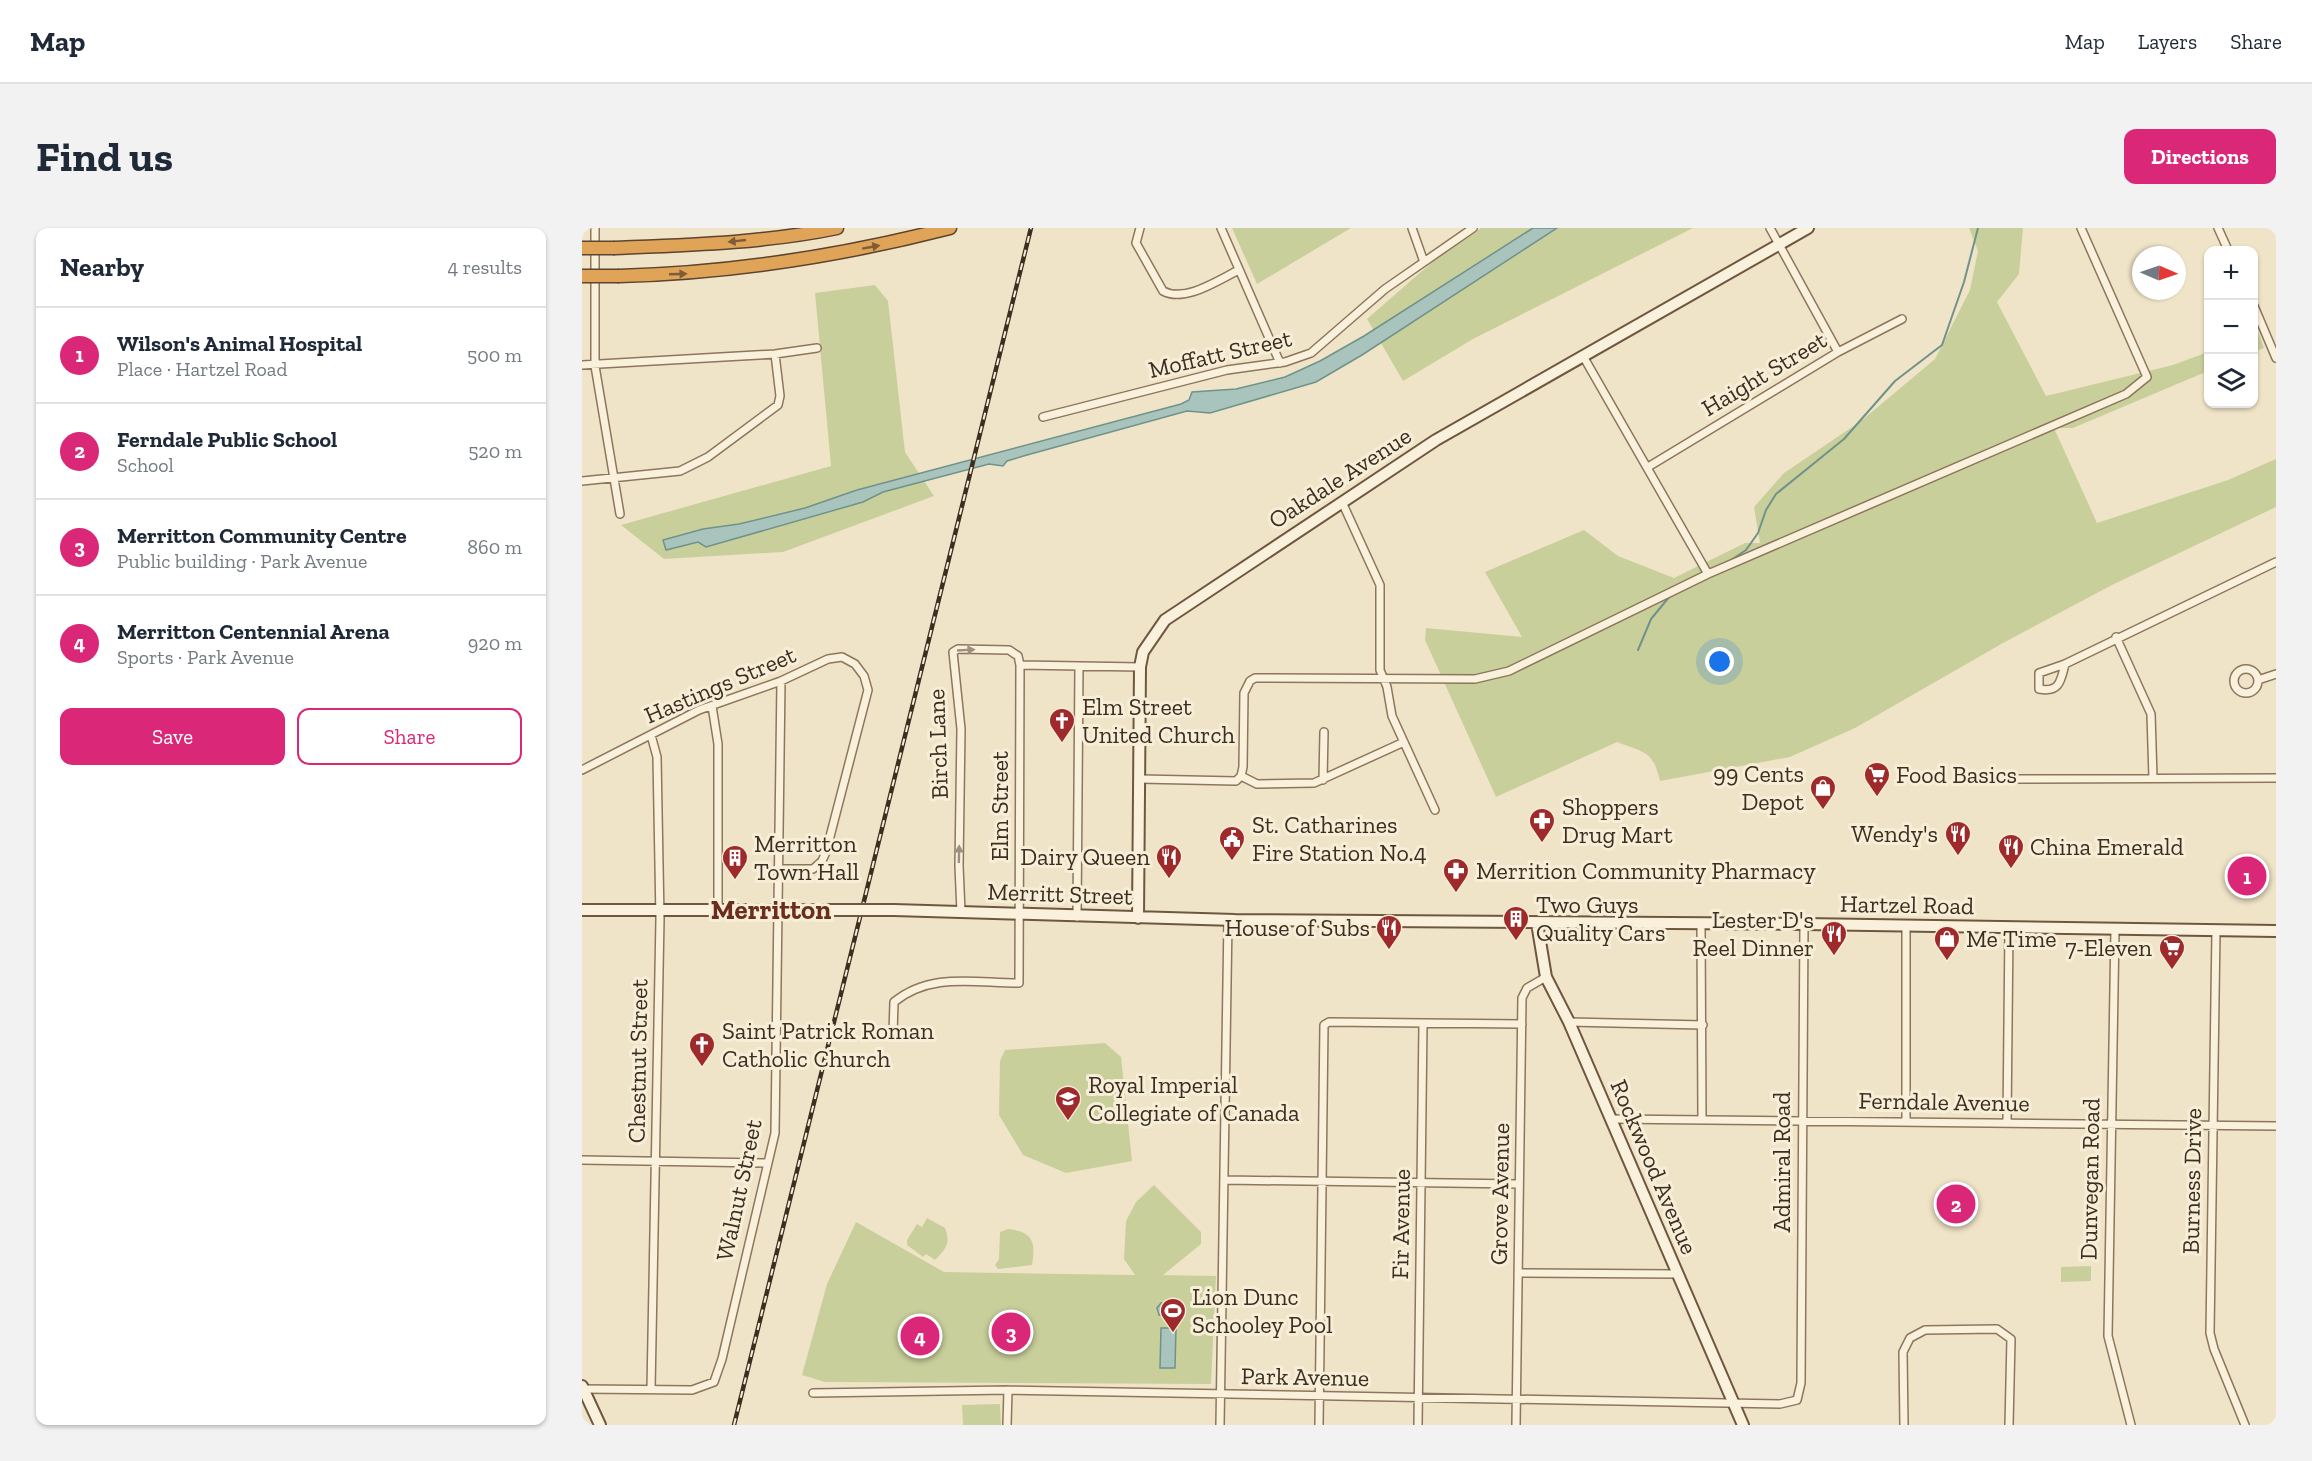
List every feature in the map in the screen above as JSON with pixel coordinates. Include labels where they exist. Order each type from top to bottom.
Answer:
[{"type":"highway","points":[[582,248],[697,245],[808,234],[837,228]]},
{"type":"highway","points":[[582,276],[685,274],[779,263],[880,246],[950,228]]},
{"type":"street","points":[[595,228],[595,366],[620,514]]},
{"type":"street","points":[[1140,228],[1137,243],[1161,289],[1170,295],[1179,295],[1239,270]]},
{"type":"street","points":[[1221,228],[1280,363]]},
{"type":"street","points":[[1412,228],[1424,261]]},
{"type":"street","name":"Moffatt Street","points":[[1043,417],[1227,370],[1280,363],[1311,353],[1385,289],[1473,228]]},
{"type":"street","points":[[1770,228],[1838,352]]},
{"type":"street","name":"Oakdale Avenue","points":[[1138,918],[1140,667],[1143,652],[1165,620],[1437,440],[1808,228]]},
{"type":"street","points":[[1140,778],[1236,781],[1241,776],[1244,693],[1250,681],[1267,677],[1475,679],[1509,671],[1708,574],[2126,394],[2147,377],[2081,228]]},
{"type":"street","points":[[2218,228],[2226,246]]},
{"type":"street","points":[[2258,314],[2272,338],[2276,358]]},
{"type":"street","name":"Haight Street","points":[[1648,467],[1838,352],[1902,319]]},
{"type":"street","points":[[582,365],[775,354],[817,348]]},
{"type":"street","points":[[582,481],[665,473],[694,465],[778,405],[780,396],[775,354]]},
{"type":"street","points":[[1583,356],[1708,574]]},
{"type":"street","points":[[1342,502],[1380,585],[1382,677],[1387,687],[1392,716],[1435,810]]},
{"type":"street","points":[[2065,664],[2062,681],[2058,687],[2053,690],[2039,689],[2039,673],[2065,664],[2116,637],[2276,562]]},
{"type":"street","points":[[2116,637],[2151,714],[2153,778]]},
{"type":"street","name":"Birch Lane","points":[[962,912],[959,866],[961,729],[953,652],[958,649],[1009,650],[1018,656],[1020,665]]},
{"type":"street","name":"Hastings Street","points":[[582,770],[651,735],[665,725],[781,681],[828,659],[842,657],[855,664],[864,676],[868,690],[826,852],[813,869],[777,869]]},
{"type":"street","points":[[1020,665],[1140,667]]},
{"type":"street","name":"Elm Street","points":[[893,1034],[894,1002],[908,991],[930,982],[1019,983],[1020,665]]},
{"type":"street","points":[[1077,917],[1079,666]]},
{"type":"street","points":[[2258,680],[2276,674]]},
{"type":"street","name":"Walnut Street","points":[[651,1389],[682,1390],[705,1387],[714,1382],[722,1359],[775,1133],[776,910],[781,681]]},
{"type":"street","points":[[712,706],[718,744],[718,911]]},
{"type":"street","points":[[1323,732],[1323,780]]},
{"type":"street","name":"Chestnut Street","points":[[651,735],[657,757],[660,910],[651,1389]]},
{"type":"street","points":[[1241,776],[1257,784],[1314,783],[1404,742]]},
{"type":"street","points":[[2008,779],[2276,778]]},
{"type":"street","name":"Merritt Street","points":[[582,910],[894,910],[1077,917],[1538,923]]},
{"type":"street","points":[[1220,1425],[1228,920]]},
{"type":"street","name":"Hartzel Road","points":[[1538,923],[1804,924],[2276,931]]},
{"type":"street","name":"Rockwood Avenue","points":[[1538,923],[1546,977],[1569,1022],[1743,1425]]},
{"type":"street","name":"Admiral Road","points":[[1797,1400],[1801,1383],[1804,924]]},
{"type":"street","points":[[1701,925],[1702,1120]]},
{"type":"street","points":[[1906,926],[1906,1121]]},
{"type":"street","points":[[2007,1122],[2009,928]]},
{"type":"street","name":"Dunvegan Road","points":[[2115,930],[2108,1336],[2131,1425]]},
{"type":"street","name":"Burness Drive","points":[[2216,931],[2211,1333],[2214,1349],[2244,1425]]},
{"type":"street","name":"Grove Avenue","points":[[1515,1425],[1522,998],[1527,988],[1546,977]]},
{"type":"street","points":[[1319,1425],[1324,1025],[1329,1022],[1522,1024]]},
{"type":"street","points":[[1569,1022],[1703,1025]]},
{"type":"street","name":"Fir Avenue","points":[[1418,1425],[1423,1024]]},
{"type":"street","name":"Ferndale Avenue","points":[[1611,1119],[2276,1126]]},
{"type":"street","points":[[582,1160],[768,1163]]},
{"type":"street","points":[[1225,1180],[1519,1184]]},
{"type":"street","points":[[1518,1273],[1677,1274]]},
{"type":"street","points":[[1904,1425],[1903,1352],[1910,1338],[1925,1330],[1997,1329],[2011,1339],[2009,1425]]},
{"type":"street","points":[[600,1425],[582,1388],[651,1389]]},
{"type":"street","points":[[1007,1425],[1008,1390]]},
{"type":"street","name":"Park Avenue","points":[[813,1393],[1008,1390],[1221,1396],[1780,1404],[1797,1400]]},
{"type":"green space","points":[[1232,228],[1351,228],[1257,284]]},
{"type":"green space","points":[[1481,228],[1693,228],[1473,339],[1403,381],[1367,319],[1437,258]]},
{"type":"green space","points":[[1969,228],[2023,228],[2019,274],[1997,302],[2046,396],[2173,365],[2204,353],[2204,373],[2073,428],[2054,428],[2097,523],[2228,480],[2276,459],[2276,507],[2112,585],[2003,643],[1855,728],[1790,757],[1660,781],[1654,763],[1646,754],[1617,742],[1496,797],[1425,640],[1426,628],[1522,637],[1485,572],[1584,530],[1618,556],[1674,578],[1745,543],[1760,543],[1754,507],[1784,473],[1861,421],[1935,359],[1970,290],[1978,251]]},
{"type":"green space","points":[[875,285],[888,301],[905,452],[934,496],[783,552],[664,559],[621,525],[831,466],[815,293]]},
{"type":"green space","points":[[2258,331],[2264,348],[2258,350]]},
{"type":"green space","points":[[1105,1043],[1121,1057],[1132,1161],[1066,1173],[1023,1155],[999,1115],[1000,1061],[1005,1050]]},
{"type":"green space","points":[[1967,1184],[1967,1219],[1956,1220],[1947,1213],[1952,1203],[1956,1202],[1957,1185]]},
{"type":"green space","points":[[1154,1185],[1201,1232],[1201,1244],[1163,1275],[1216,1276],[1211,1384],[825,1382],[802,1375],[827,1284],[856,1222],[944,1272],[1135,1275],[1124,1259],[1126,1221],[1136,1202]]},
{"type":"green space","points":[[927,1218],[945,1228],[948,1238],[942,1252],[935,1260],[926,1254],[923,1257],[907,1245],[907,1240],[917,1224],[922,1227]]},
{"type":"green space","points":[[1008,1229],[1023,1233],[1031,1240],[1033,1244],[1032,1265],[998,1269],[995,1265],[999,1259],[1000,1232]]},
{"type":"green space","points":[[2091,1266],[2091,1281],[2061,1282],[2061,1267]]},
{"type":"green space","points":[[1000,1404],[1001,1425],[963,1425],[962,1405]]},
{"type":"water","points":[[1533,228],[1557,228],[1362,355],[1316,382],[1210,413],[1187,411],[1027,455],[1007,461],[1003,466],[989,464],[883,492],[863,502],[706,547],[698,542],[666,550],[663,540],[703,529],[739,524],[805,508],[857,490],[1181,404],[1189,400],[1192,392],[1236,389],[1285,377],[1320,361],[1364,336]]},
{"type":"water","points":[[1161,1303],[1176,1303],[1176,1317],[1159,1315],[1157,1308]]},
{"type":"water","points":[[1161,1328],[1176,1328],[1175,1368],[1160,1368]]},
{"type":"waterway","points":[[1728,562],[1746,550],[1758,533],[1766,510],[1776,494],[1844,439],[1895,381],[1942,345],[1964,282],[1978,228]]},
{"type":"waterway","points":[[1638,650],[1651,619],[1670,596]]},
{"type":"railway","points":[[734,1425],[1031,228]]},
{"type":"place","name":"Elm Street United Church","points":[[1062,744]]},
{"type":"place","name":"Food Basics","points":[[1877,798]]},
{"type":"place","name":"99 Cents Depot","points":[[1823,811]]},
{"type":"place","name":"Shoppers Drug Mart","points":[[1542,844]]},
{"type":"place","name":"Wendy's","points":[[1958,857]]},
{"type":"place","name":"St. Catharines Fire Station No.4","points":[[1232,862]]},
{"type":"place","name":"China Emerald","points":[[2011,870]]},
{"type":"place","name":"Wilson's Animal Hospital","points":[[2247,876]]},
{"type":"place","name":"Dairy Queen","points":[[1169,880]]},
{"type":"place","name":"Merritton Town Hall","points":[[735,881]]},
{"type":"place","name":"Merrition Community Pharmacy","points":[[1456,894]]},
{"type":"place","name":"Two Guys Quality Cars","points":[[1516,942]]},
{"type":"place","name":"House of Subs","points":[[1389,951]]},
{"type":"place","name":"Lester D's Reel Dinner","points":[[1834,957]]},
{"type":"place","name":"Me Time","points":[[1947,962]]},
{"type":"place","name":"7-Eleven","points":[[2172,971]]},
{"type":"place","name":"Saint Patrick Roman Catholic Church","points":[[702,1068]]},
{"type":"place","name":"Royal Imperial Collegiate of Canada","points":[[1068,1122]]},
{"type":"place","name":"Ferndale Public School","points":[[1956,1204]]},
{"type":"place","name":"Merritton Community Centre","points":[[1011,1332]]},
{"type":"place","name":"Lion Dunc Schooley Pool","points":[[1173,1334]]},
{"type":"place","name":"Merritton Centennial Arena","points":[[920,1336]]},
{"type":"district","name":"Merritton","points":[[771,910]]}]
